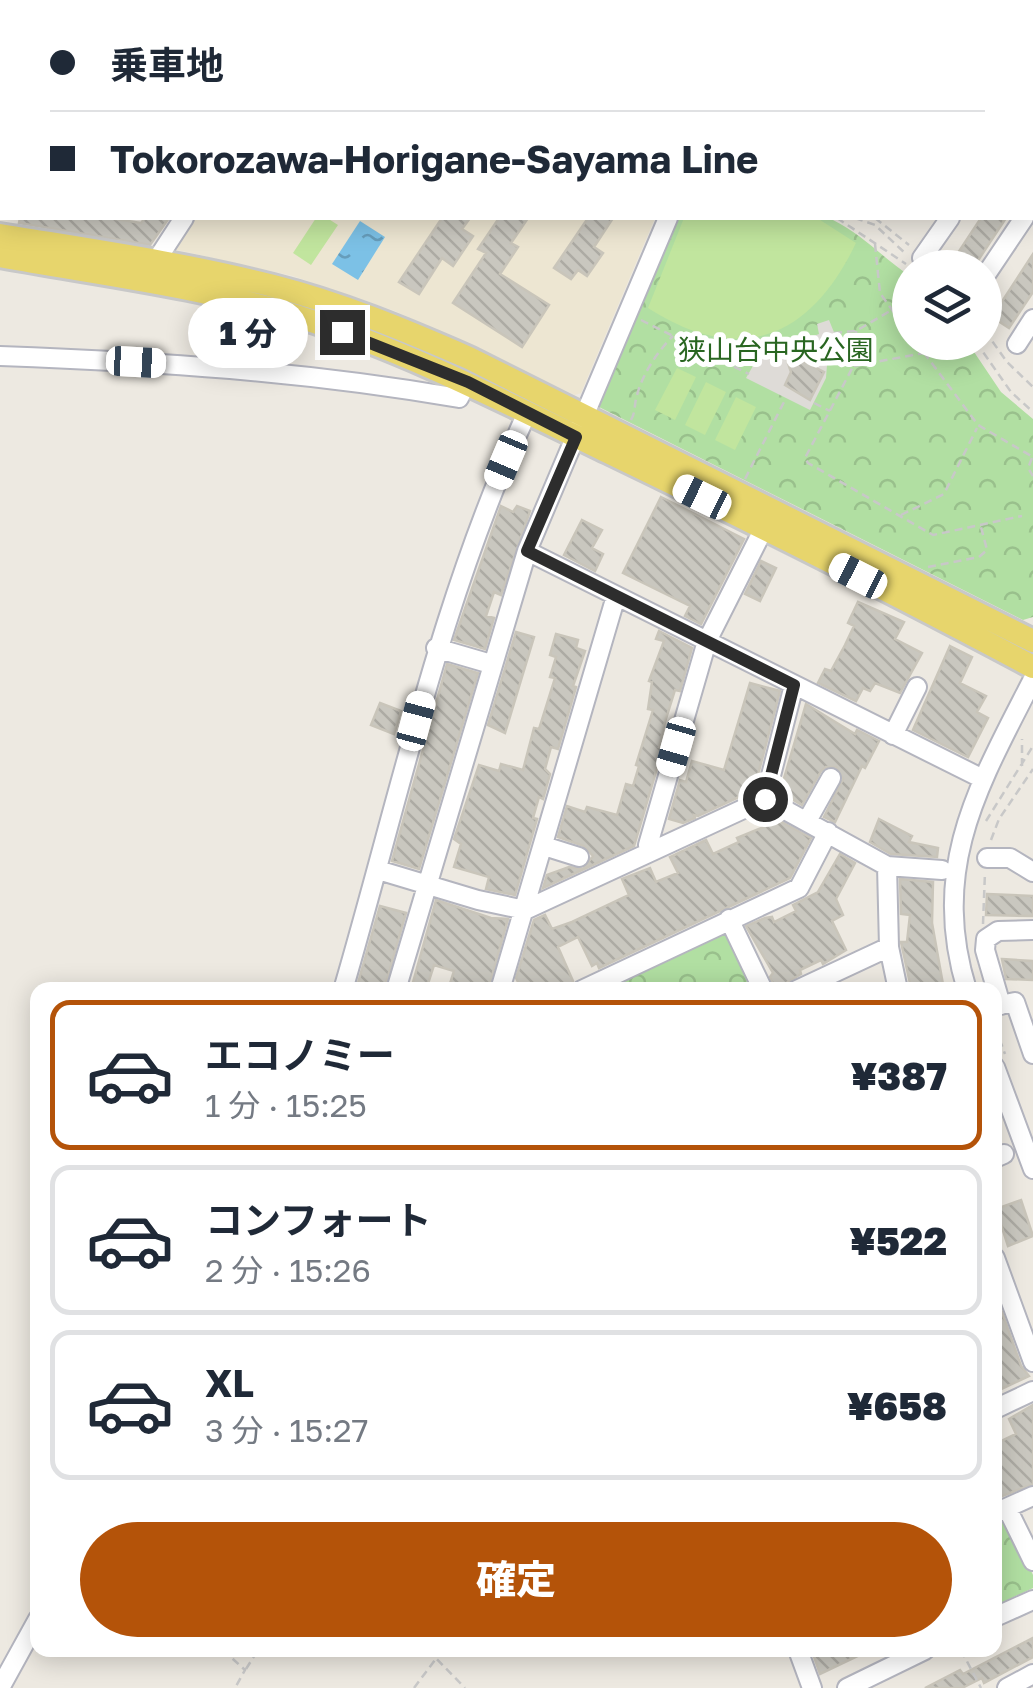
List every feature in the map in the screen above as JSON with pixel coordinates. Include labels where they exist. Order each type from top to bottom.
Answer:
[{"type":"main road","points":[[0,235],[156,261],[278,287],[346,309],[468,358],[580,426],[764,528],[1033,667]]},
{"type":"main road","points":[[0,256],[260,306],[378,344],[528,412],[580,426],[824,526],[1033,641]]},
{"type":"street","points":[[156,261],[183,220]]},
{"type":"street","points":[[398,982],[527,551],[667,220]]},
{"type":"street","points":[[926,250],[949,220]]},
{"type":"street","points":[[1002,251],[1023,220]]},
{"type":"street","points":[[1017,344],[1033,320]]},
{"type":"street","points":[[0,356],[281,372],[460,398],[468,382]]},
{"type":"street","points":[[345,982],[436,648],[478,527],[528,412]]},
{"type":"street","points":[[648,852],[707,641],[764,528]]},
{"type":"street","points":[[527,551],[981,778]]},
{"type":"street","points":[[502,982],[616,596]]},
{"type":"street","points":[[436,648],[491,664]]},
{"type":"street","points":[[965,982],[954,902],[968,811],[1033,679]]},
{"type":"street","points":[[765,799],[794,685]]},
{"type":"street","points":[[893,734],[917,687]]},
{"type":"street","points":[[808,821],[831,778]]},
{"type":"street","points":[[378,870],[525,910],[765,799]]},
{"type":"street","points":[[765,799],[887,866],[942,870]]},
{"type":"street","points":[[598,982],[799,888],[828,832]]},
{"type":"street","points":[[544,846],[580,857]]},
{"type":"street","points":[[987,858],[1010,858],[1033,872]]},
{"type":"street","points":[[887,866],[889,947],[896,982]]},
{"type":"street","points":[[729,918],[758,982]]},
{"type":"street","points":[[1000,982],[984,950],[988,935],[1033,930]]},
{"type":"street","points":[[813,982],[889,947]]},
{"type":"street","points":[[1011,1004],[1033,1054]]},
{"type":"street","points":[[1002,1086],[1033,1168]]},
{"type":"street","points":[[1002,1304],[1033,1362]]},
{"type":"street","points":[[1002,1406],[1033,1391]]},
{"type":"street","points":[[1002,1510],[1033,1496]]},
{"type":"street","points":[[1002,1512],[1033,1562]]},
{"type":"street","points":[[1002,1614],[1033,1600]]},
{"type":"street","points":[[0,1688],[30,1634]]},
{"type":"street","points":[[801,1657],[812,1688]]},
{"type":"street","points":[[847,1688],[893,1657]]},
{"type":"street","points":[[1007,1688],[1033,1674]]},
{"type":"path","points":[[840,220],[892,252]]},
{"type":"path","points":[[861,220],[875,225],[904,250]]},
{"type":"path","points":[[879,220],[894,232],[906,250]]},
{"type":"path","points":[[888,237],[894,232]]},
{"type":"path","points":[[834,333],[856,330],[891,310],[880,293],[875,244]]},
{"type":"path","points":[[636,317],[748,374]]},
{"type":"path","points":[[856,330],[858,343],[852,366],[805,458],[808,463],[933,535],[1022,516]]},
{"type":"path","points":[[628,426],[636,410],[636,396],[658,352],[674,336]]},
{"type":"path","points":[[1002,354],[1021,378],[1033,386]]},
{"type":"path","points":[[852,366],[892,359]]},
{"type":"path","points":[[929,360],[978,425],[1033,457],[1028,468],[1033,476]]},
{"type":"path","points":[[989,360],[1011,392],[1033,412]]},
{"type":"path","points":[[743,485],[786,398]]},
{"type":"path","points":[[814,402],[830,411]]},
{"type":"path","points":[[899,516],[944,494],[978,425]]},
{"type":"path","points":[[918,572],[980,557],[987,550],[981,527]]},
{"type":"path","points":[[1020,733],[1022,768]]},
{"type":"path","points":[[982,813],[978,830],[1033,746]]},
{"type":"path","points":[[988,935],[982,926],[992,830],[1032,771],[1022,768]]},
{"type":"path","points":[[231,1657],[245,1670]]},
{"type":"path","points":[[235,1688],[253,1657]]},
{"type":"path","points":[[966,1657],[981,1688]]},
{"type":"path","points":[[414,1688],[436,1658],[465,1688]]},
{"type":"shaded area","points":[[188,220],[654,220],[581,393],[575,395],[395,311],[293,276],[173,249]]},
{"type":"shaded area","points":[[829,320],[840,347],[828,352],[826,378],[810,410],[746,378],[757,359],[765,356],[762,347],[768,345],[772,351],[819,334],[817,324]]},
{"type":"green space","points":[[315,220],[330,220],[338,225],[311,265],[293,253]]},
{"type":"green space","name":"狭山台中央公園","points":[[673,220],[833,220],[892,262],[892,360],[979,360],[1001,392],[1033,419],[1033,617],[1023,620],[599,407],[597,401]]},
{"type":"green space","points":[[683,220],[820,220],[856,243],[838,276],[817,302],[794,321],[769,334],[742,339],[713,336],[681,326],[648,308]]},
{"type":"green space","points":[[677,368],[696,377],[675,420],[655,410]]},
{"type":"green space","points":[[706,382],[726,392],[705,435],[685,425]]},
{"type":"green space","points":[[736,397],[756,407],[735,450],[715,440]]},
{"type":"green space","points":[[720,930],[730,932],[754,982],[613,982]]},
{"type":"green space","points":[[1002,1518],[1006,1518],[1033,1575],[1033,1588],[1002,1603]]},
{"type":"water","points":[[360,221],[385,237],[358,280],[332,264]]},
{"type":"building","points":[[20,220],[168,220],[150,245],[19,223]]},
{"type":"building","points":[[441,220],[469,220],[462,229],[473,236],[453,266],[442,258],[419,294],[399,282]]},
{"type":"building","points":[[498,220],[527,220],[511,243],[518,247],[500,274],[549,305],[522,347],[453,303],[486,253],[478,249]]},
{"type":"building","points":[[587,220],[612,220],[594,247],[603,253],[587,276],[578,270],[571,279],[554,268]]},
{"type":"building","points":[[980,220],[1005,220],[985,250],[960,250]]},
{"type":"building","points":[[1033,254],[1033,292],[1009,328],[1002,323],[1002,302]]},
{"type":"building","points":[[816,341],[820,354],[801,360],[824,372],[810,400],[785,385],[791,372],[784,351],[794,356],[791,349]]},
{"type":"building","points":[[661,497],[744,539],[701,624],[685,616],[690,606],[623,573]]},
{"type":"building","points":[[501,506],[513,512],[517,506],[530,511],[501,595],[494,592],[486,616],[494,618],[485,649],[454,640]]},
{"type":"building","points":[[582,520],[602,530],[592,548],[603,554],[595,571],[564,555]]},
{"type":"building","points":[[761,561],[776,568],[760,601],[745,594]]},
{"type":"building","points":[[858,602],[904,622],[895,639],[922,653],[900,693],[875,683],[870,691],[863,688],[856,701],[818,683],[825,669],[831,671],[845,645],[854,626],[848,623]]},
{"type":"building","points":[[659,631],[692,648],[680,691],[675,690],[665,722],[659,747],[663,748],[634,846],[543,888],[547,875],[569,867],[583,869],[593,856],[584,846],[558,837],[567,806],[617,815],[626,784],[633,786],[653,710],[648,709],[652,682],[649,681],[664,641],[656,639]]},
{"type":"building","points":[[516,632],[534,637],[505,733],[488,725]]},
{"type":"building","points":[[556,634],[578,640],[576,648],[585,651],[573,686],[576,687],[558,749],[551,747],[545,769],[550,774],[543,799],[539,797],[533,818],[537,819],[515,895],[486,889],[489,877],[454,867],[461,844],[454,839],[479,765],[499,771],[501,764],[523,770],[534,728],[539,729],[555,678],[550,677],[556,657],[550,655]]},
{"type":"building","points":[[950,646],[972,657],[960,683],[986,696],[977,712],[988,718],[968,757],[913,730]]},
{"type":"building","points":[[447,664],[478,673],[419,869],[392,861]]},
{"type":"building","points":[[750,683],[780,691],[754,790],[683,823],[669,819],[680,780],[686,782],[692,761],[724,770]]},
{"type":"building","points":[[380,703],[401,711],[394,734],[371,725]]},
{"type":"building","points":[[806,704],[855,734],[857,730],[879,741],[865,768],[862,766],[835,822],[824,817],[843,779],[836,767],[821,771],[802,805],[780,792]]},
{"type":"building","points":[[769,815],[811,838],[790,878],[599,968],[597,963],[592,966],[578,937],[558,947],[573,982],[518,982],[534,920],[545,915],[552,929],[572,922],[629,895],[622,879],[650,868],[656,882],[678,873],[670,857],[706,840],[713,854],[739,842],[737,838],[771,824]]},
{"type":"building","points":[[879,819],[912,836],[909,842],[938,848],[937,857],[891,854],[870,842]]},
{"type":"building","points":[[840,854],[855,863],[836,899],[843,915],[832,921],[846,950],[823,964],[821,960],[800,970],[801,974],[788,982],[772,982],[773,973],[746,926],[772,917],[774,922],[796,911],[793,905],[818,892]]},
{"type":"building","points":[[900,879],[933,882],[932,923],[943,982],[910,982],[901,942],[907,942],[910,915],[901,914]]},
{"type":"building","points":[[987,894],[1033,896],[1033,916],[986,915]]},
{"type":"building","points":[[436,900],[491,918],[508,919],[490,982],[451,982],[454,971],[434,965],[429,982],[413,982]]},
{"type":"building","points":[[380,906],[406,913],[386,982],[358,982]]},
{"type":"building","points":[[1002,959],[1033,961],[1033,980],[1006,979]]},
{"type":"building","points":[[1021,1200],[1033,1236],[1008,1246],[1002,1228],[1002,1207]]},
{"type":"building","points":[[1002,1312],[1021,1366],[1029,1376],[1002,1389]]},
{"type":"building","points":[[1033,1405],[1033,1484],[1002,1496],[1002,1441],[1016,1434],[1009,1419]]},
{"type":"building","points":[[1033,1638],[1033,1657],[984,1683],[982,1678],[962,1688],[925,1688],[960,1670],[963,1674],[1002,1657]]},
{"type":"building","points":[[814,1657],[855,1657],[820,1674]]},
{"type":"route","points":[[342,332],[468,382],[576,437],[527,551],[794,685],[765,799]]}]
